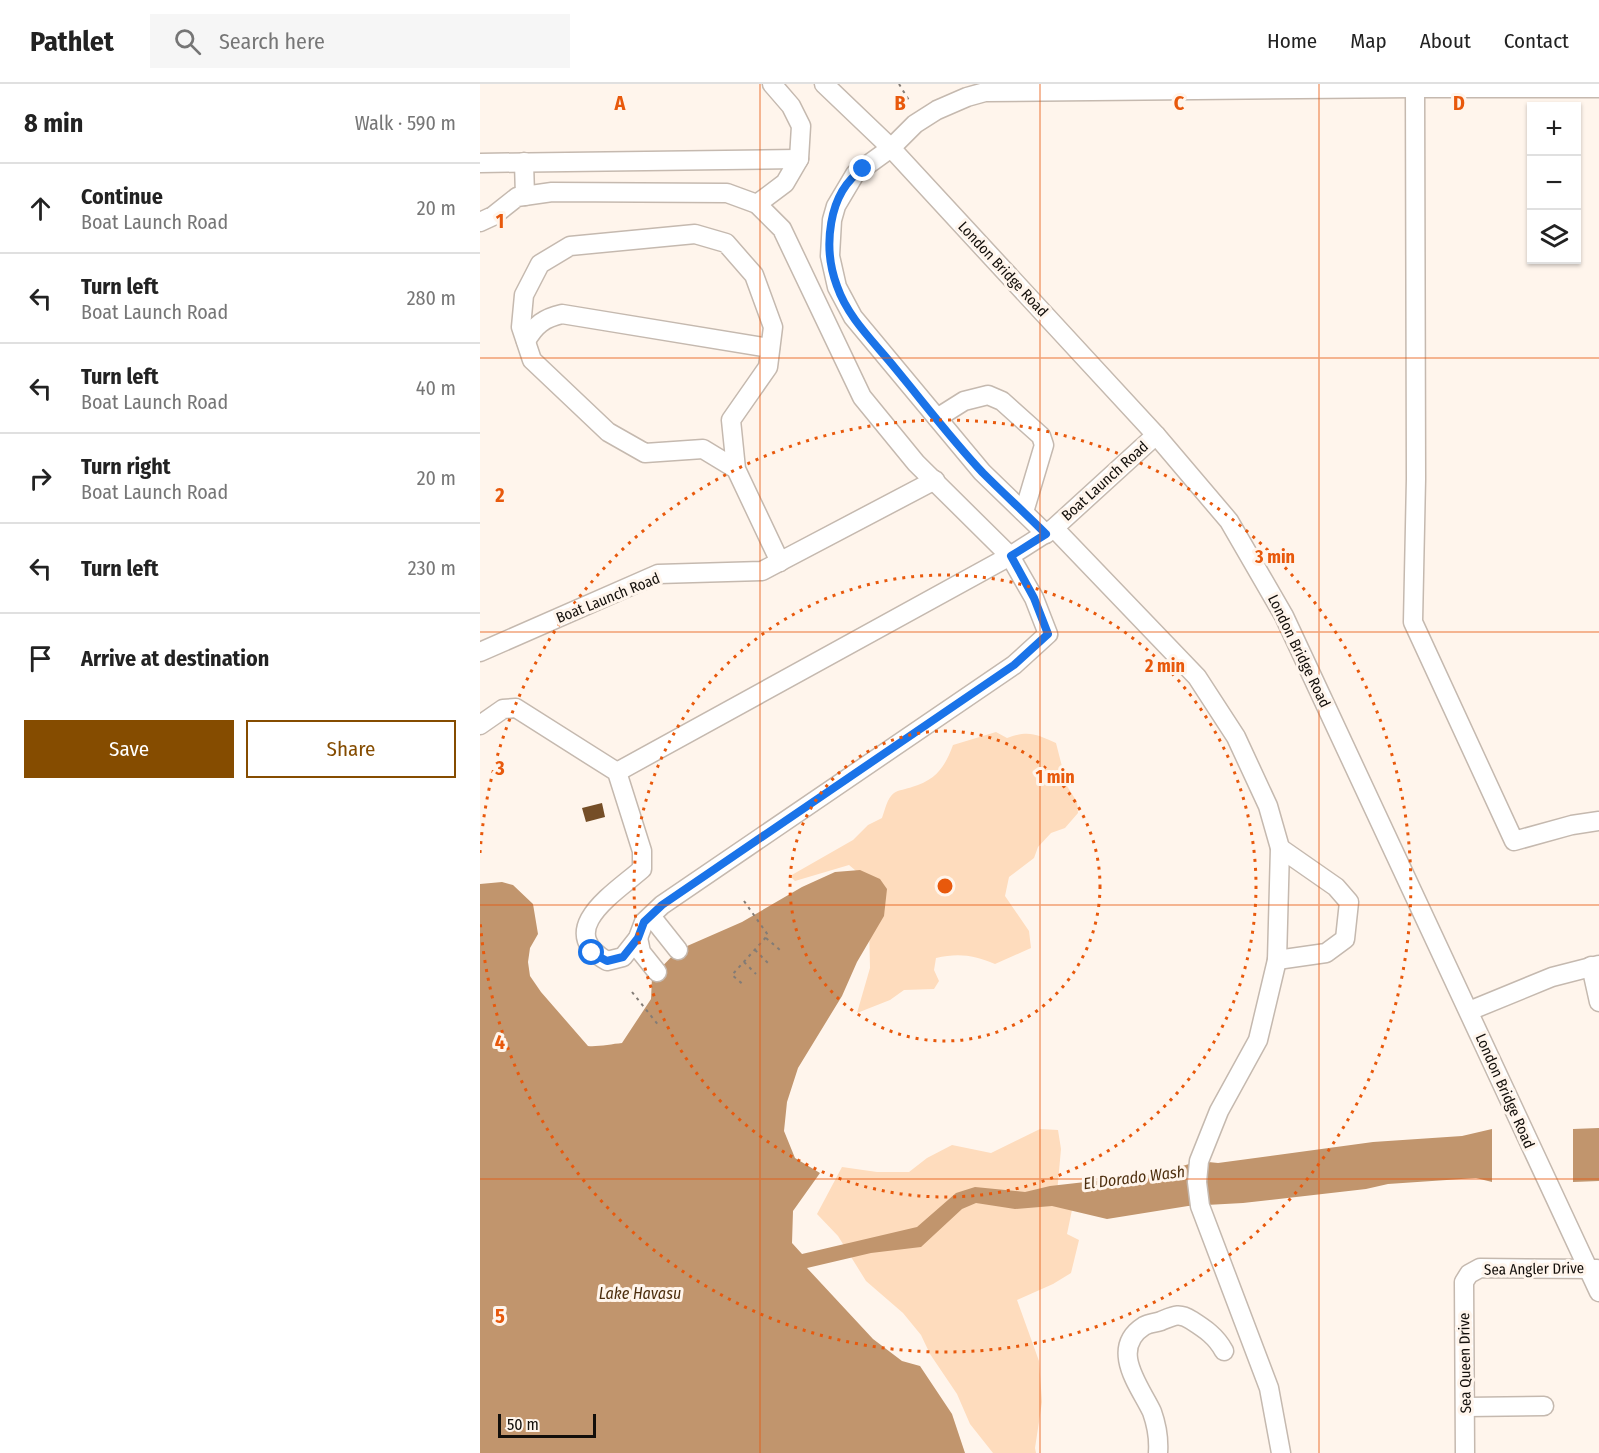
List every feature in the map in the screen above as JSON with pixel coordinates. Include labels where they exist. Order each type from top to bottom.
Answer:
[{"type":"street","points":[[757,204],[785,183],[799,159],[801,126],[792,106],[772,84]]},
{"type":"street","name":"London Bridge Road","points":[[824,84],[891,148],[1156,435],[1229,521],[1284,616],[1593,1269],[1599,1292]]},
{"type":"street","points":[[1415,86],[1416,479],[1413,622],[1514,841],[1572,825],[1599,821]]},
{"type":"street","points":[[1281,1453],[1269,1388],[1200,1206],[1198,1172],[1199,1161],[1219,1111],[1258,1040],[1277,960],[1281,848],[1268,807],[1236,737],[1197,677],[1050,531],[1024,512],[982,472],[853,317],[837,287],[832,270],[830,241],[832,220],[836,206],[855,174],[891,148],[907,130],[937,110],[967,97],[985,93],[1415,86],[1599,88]]},
{"type":"street","points":[[480,163],[799,159]]},
{"type":"street","points":[[524,162],[525,196]]},
{"type":"street","points":[[660,192],[661,162]]},
{"type":"street","points":[[480,222],[494,216],[517,197],[552,192],[727,193],[757,204],[782,230],[862,397],[916,463],[1011,556],[1034,598],[1048,634],[1014,665],[670,900],[644,922],[638,938],[623,957],[607,961],[592,953],[586,937],[587,921],[597,907],[642,869],[642,851],[616,772],[516,708],[503,709],[480,725]]},
{"type":"street","points":[[736,469],[703,449],[645,453],[608,432],[532,360],[521,327],[524,294],[540,264],[570,246],[695,234],[726,243],[754,275],[773,327],[768,367],[731,420],[736,469],[780,562]]},
{"type":"street","points":[[526,341],[533,328],[548,317],[562,314],[770,348]]},
{"type":"street","points":[[937,418],[964,401],[988,395],[1002,401],[1041,436],[1044,445],[1024,512]]},
{"type":"street","name":"Boat Launch Road","points":[[616,772],[1011,556],[1050,531],[1156,435]]},
{"type":"street","name":"Boat Launch Road","points":[[480,652],[658,574],[762,572],[934,480]]},
{"type":"street","points":[[1277,960],[1326,953],[1345,939],[1349,902],[1336,887],[1281,848]]},
{"type":"street","points":[[651,916],[678,950]]},
{"type":"street","points":[[638,938],[641,952],[657,972]]},
{"type":"street","points":[[1469,1011],[1552,977],[1595,965],[1599,1002]]},
{"type":"street","name":"Sea Angler Drive","points":[[1469,1274],[1480,1269],[1593,1269]]},
{"type":"street","name":"Sea Queen Drive","points":[[1465,1453],[1464,1282],[1469,1274]]},
{"type":"street","points":[[1158,1453],[1156,1425],[1133,1377],[1128,1353],[1129,1345],[1136,1333],[1142,1327],[1177,1314],[1184,1315],[1212,1334],[1224,1351],[1244,1353],[1254,1349]]},
{"type":"street","points":[[1466,1407],[1544,1406]]},
{"type":"path","points":[[899,84],[910,102]]},
{"type":"path","points":[[744,902],[768,935],[732,975],[745,986]]},
{"type":"path","points":[[766,938],[780,950]]},
{"type":"path","points":[[755,950],[768,963]]},
{"type":"path","points":[[744,962],[756,974]]},
{"type":"path","points":[[632,992],[659,1026]]},
{"type":"shaded area","points":[[996,732],[1007,738],[1032,734],[1056,743],[1067,786],[1077,802],[1078,813],[1065,828],[1051,833],[1038,847],[1034,858],[1009,877],[1005,896],[1029,931],[1031,948],[995,964],[966,956],[936,958],[934,970],[939,981],[934,989],[904,990],[890,1000],[857,1013],[870,968],[868,881],[849,865],[795,881],[790,876],[853,840],[868,825],[882,818],[892,795],[927,781],[938,772],[947,760],[953,745]]},
{"type":"shaded area","points":[[1040,1129],[1058,1130],[1061,1149],[1057,1193],[1073,1205],[1067,1234],[1079,1240],[1071,1273],[1017,1300],[1039,1361],[1042,1402],[1036,1453],[993,1453],[970,1424],[957,1394],[930,1354],[921,1335],[903,1313],[866,1281],[838,1236],[817,1214],[842,1167],[877,1172],[909,1172],[927,1158],[952,1145],[991,1153]]},
{"type":"water","name":"Lake Havasu","points":[[860,870],[880,879],[887,889],[884,916],[857,962],[842,996],[798,1068],[787,1102],[784,1131],[795,1158],[820,1173],[793,1211],[792,1243],[802,1254],[917,1227],[956,1193],[975,1187],[1025,1192],[1050,1186],[1156,1174],[1199,1161],[1218,1163],[1373,1142],[1462,1136],[1492,1129],[1492,1182],[1476,1178],[1388,1184],[1366,1189],[1243,1203],[1188,1206],[1107,1219],[1052,1206],[1015,1209],[976,1203],[962,1209],[921,1247],[871,1253],[807,1268],[873,1339],[902,1361],[920,1366],[952,1414],[965,1453],[480,1453],[480,884],[502,882],[513,885],[533,904],[538,934],[530,948],[528,962],[530,976],[588,1046],[596,1046],[622,1043],[651,999],[652,977],[678,950],[742,922],[802,887],[835,872]]},
{"type":"water","points":[[1599,1128],[1599,1181],[1573,1182],[1573,1129]]},
{"type":"building","points":[[602,803],[605,817],[586,822],[582,808]]},
{"type":"route","points":[[592,953],[607,961],[623,957],[638,938],[644,922],[662,905],[1014,665],[1048,634],[1034,598],[1011,556],[1046,534],[982,472],[853,317],[837,287],[830,256],[832,220],[836,206],[849,182],[863,169]]},
{"type":"water label","name":"El Dorado Wash","points":[[1134,1177]]}]
